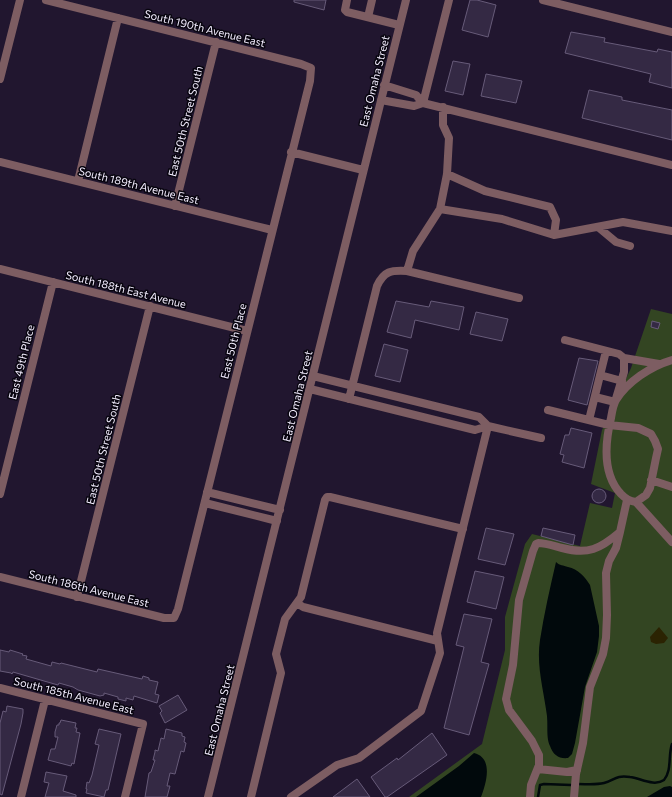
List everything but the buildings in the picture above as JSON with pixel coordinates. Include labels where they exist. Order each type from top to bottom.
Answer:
[{"type":"street","points":[[0,79],[20,0]]},
{"type":"street","name":"South 190th Avenue East","points":[[46,0],[216,42],[301,64],[311,68]]},
{"type":"street","points":[[347,0],[345,10],[347,12],[400,25]]},
{"type":"street","points":[[368,17],[372,0]]},
{"type":"street","name":"East Omaha Street","points":[[208,797],[278,521],[406,0]]},
{"type":"street","points":[[423,103],[450,0]]},
{"type":"street","points":[[543,0],[672,32]]},
{"type":"street","points":[[78,181],[118,18]]},
{"type":"street","name":"East 50th Street South","points":[[175,206],[216,42]]},
{"type":"street","name":"East 50th Place","points":[[174,618],[178,610],[205,503],[291,152],[310,81],[311,68]]},
{"type":"street","points":[[384,85],[416,95],[423,103]]},
{"type":"street","points":[[397,103],[400,90]]},
{"type":"street","points":[[381,100],[414,106],[423,103],[443,107],[672,165]]},
{"type":"street","points":[[407,271],[413,251],[440,209],[447,174],[449,138],[443,125],[443,107]]},
{"type":"street","points":[[291,152],[363,170]]},
{"type":"street","name":"South 189th Avenue East","points":[[0,162],[272,230]]},
{"type":"street","points":[[447,174],[485,191],[550,207],[556,220],[554,235]]},
{"type":"street","points":[[440,209],[502,219],[554,235],[623,222],[672,231]]},
{"type":"street","points":[[598,227],[616,242],[630,246]]},
{"type":"street","name":"South 188th East Avenue","points":[[0,269],[247,331]]},
{"type":"street","points":[[350,399],[377,286],[381,278],[388,272],[395,270],[407,271],[519,298]]},
{"type":"street","name":"East 49th Place","points":[[0,494],[53,282]]},
{"type":"street","name":"East 50th Street South","points":[[78,597],[150,306]]},
{"type":"street","points":[[565,340],[619,354],[624,358],[659,364]]},
{"type":"street","points":[[589,420],[606,351]]},
{"type":"street","points":[[624,358],[625,365],[622,381],[609,425],[607,455],[610,478],[613,485],[627,500],[636,502],[672,542]]},
{"type":"street","points":[[615,402],[640,376],[659,364],[672,360]]},
{"type":"street","points":[[600,375],[622,381]]},
{"type":"street","points":[[313,376],[352,387],[479,417],[488,426]]},
{"type":"street","points":[[310,389],[475,430],[488,426],[541,438]]},
{"type":"street","points":[[595,397],[615,402]]},
{"type":"street","points":[[548,410],[609,425],[638,428],[651,434],[658,449],[650,488],[646,495],[636,502]]},
{"type":"street","points":[[291,797],[337,765],[359,758],[421,711],[440,653],[438,634],[488,426]]},
{"type":"street","points":[[651,480],[672,487]]},
{"type":"street","points":[[207,492],[280,510]]},
{"type":"street","points":[[251,797],[281,674],[276,654],[285,620],[301,597],[327,497],[463,529]]},
{"type":"street","points":[[574,797],[576,770],[583,743],[590,687],[603,654],[606,638],[606,573],[609,561],[616,548],[627,500]]},
{"type":"street","points":[[205,503],[278,521]]},
{"type":"street","points":[[530,797],[530,784],[538,769],[538,751],[509,710],[506,699],[512,672],[518,605],[533,551],[538,542],[572,551],[582,552],[592,550],[620,532]]},
{"type":"street","name":"South 186th Avenue East","points":[[0,577],[164,618],[174,618]]},
{"type":"street","points":[[297,603],[303,607],[438,641]]},
{"type":"street","name":"South 185th Avenue East","points":[[0,688],[143,724],[125,797]]},
{"type":"street","points":[[21,797],[45,700]]},
{"type":"street","points":[[538,769],[567,772],[576,770]]},
{"type":"green space","points":[[651,309],[672,314],[672,797],[409,797],[482,744],[505,650],[505,617],[525,544],[532,534],[580,546],[590,503],[612,508],[615,493],[591,484],[602,430],[631,368]]},
{"type":"sand","points":[[659,627],[668,638],[664,643],[656,644],[651,642],[650,637]]},
{"type":"shaded area","points":[[556,562],[560,565],[572,568],[581,574],[588,582],[590,585],[599,626],[597,652],[585,687],[572,754],[568,758],[557,756],[551,749],[549,743],[547,716],[539,659],[540,640]]},
{"type":"shaded area","points":[[474,753],[484,760],[487,772],[481,797],[416,797],[459,766]]},
{"type":"shaded area","points":[[664,787],[672,787],[672,797],[647,797]]},
{"type":"waterway","points":[[578,784],[601,784],[618,777],[634,778],[656,783],[660,782],[664,780],[668,772],[672,744]]},
{"type":"waterway","points":[[538,797],[540,785],[571,785]]}]
